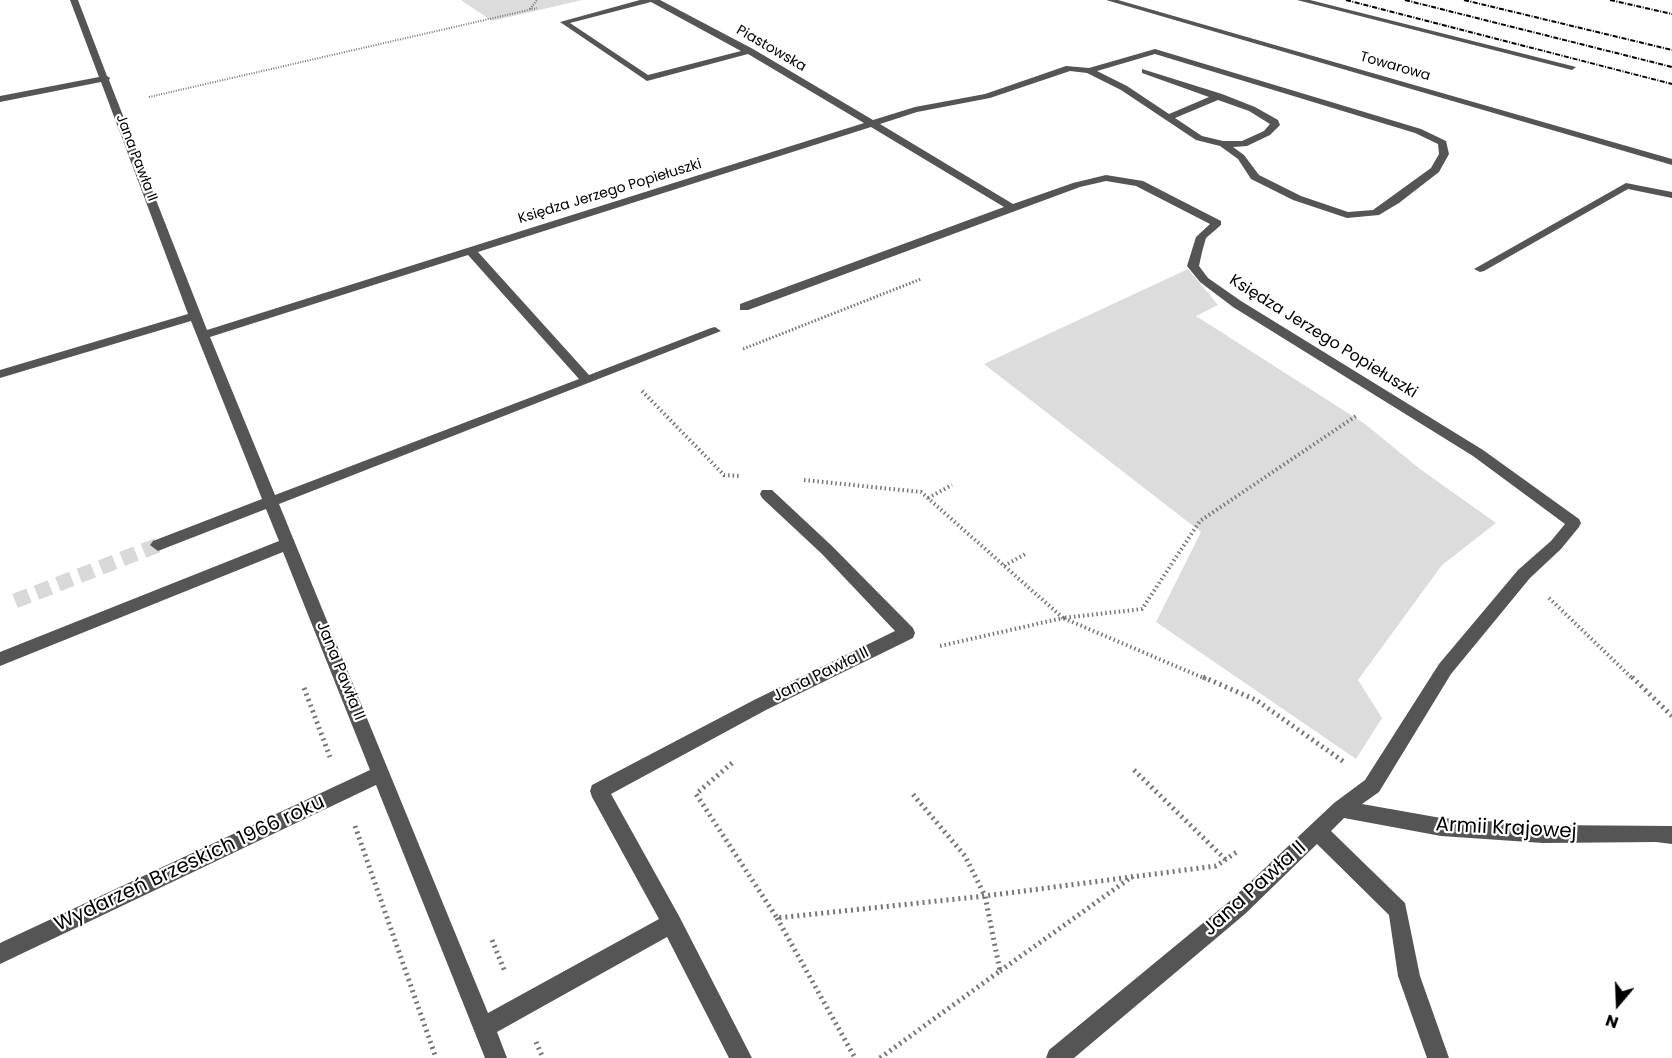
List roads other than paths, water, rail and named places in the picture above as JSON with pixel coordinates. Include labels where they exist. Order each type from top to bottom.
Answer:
[{"type":"street","name":"Jana Pawła II","points":[[74,0],[106,78],[202,335],[496,1058]]},
{"type":"street","points":[[649,0],[564,22],[647,78],[750,51]]},
{"type":"street","name":"Piastowska","points":[[654,0],[750,51],[872,125]]},
{"type":"street","name":"Towarowa","points":[[1110,0],[1672,162]]},
{"type":"street","points":[[1301,0],[1572,67]]},
{"type":"street","points":[[1089,71],[1155,51],[1418,131],[1443,143],[1444,154],[1435,170],[1395,201],[1375,213],[1347,215],[1297,198],[1255,177],[1241,157],[1222,144]]},
{"type":"street","name":"Księdza Jerzego Popiełuszki","points":[[202,335],[943,103],[987,96],[1068,68],[1089,71]]},
{"type":"street","points":[[1089,71],[1140,98],[1199,138],[1222,144],[1244,144],[1267,133],[1275,122],[1219,96],[1145,71]]},
{"type":"street","points":[[0,99],[106,78]]},
{"type":"street","points":[[1167,118],[1219,96]]},
{"type":"street","points":[[872,125],[1012,208]]},
{"type":"street","name":"Księdza Jerzego Popiełuszki","points":[[744,307],[1077,185],[1106,178],[1139,183],[1217,223],[1201,237],[1196,252],[1193,266],[1204,280],[1237,304],[1478,453],[1574,523]]},
{"type":"street","points":[[1480,269],[1626,186],[1672,195]]},
{"type":"street","points":[[471,251],[588,380]]},
{"type":"street","points":[[0,374],[195,316]]},
{"type":"street","points":[[158,545],[715,331]]},
{"type":"street","name":"Jana Pawła II","points":[[741,1058],[672,923],[599,791],[760,705],[907,633],[827,550],[767,494]]},
{"type":"street","name":"Jana Pawła II","points":[[1057,1058],[1238,907],[1341,809],[1372,786],[1445,669],[1524,573],[1556,546],[1574,523]]},
{"type":"street","points":[[0,659],[287,544]]},
{"type":"street","name":"Wydarzeń Brzeskich 1966 roku","points":[[0,954],[381,774]]},
{"type":"street","name":"Armii Krajowej","points":[[1341,809],[1464,828],[1543,834],[1656,833],[1672,835]]},
{"type":"street","points":[[1318,832],[1398,910],[1409,976],[1438,1058]]},
{"type":"street","points":[[484,1027],[672,923]]},
{"type":"tunnel","points":[[15,601],[158,545]]},
{"type":"railway","points":[[1346,0],[1672,84]]},
{"type":"railway","points":[[1405,0],[1672,67]]},
{"type":"railway","points":[[1464,0],[1672,50]]},
{"type":"railway","points":[[1610,0],[1672,14]]}]
